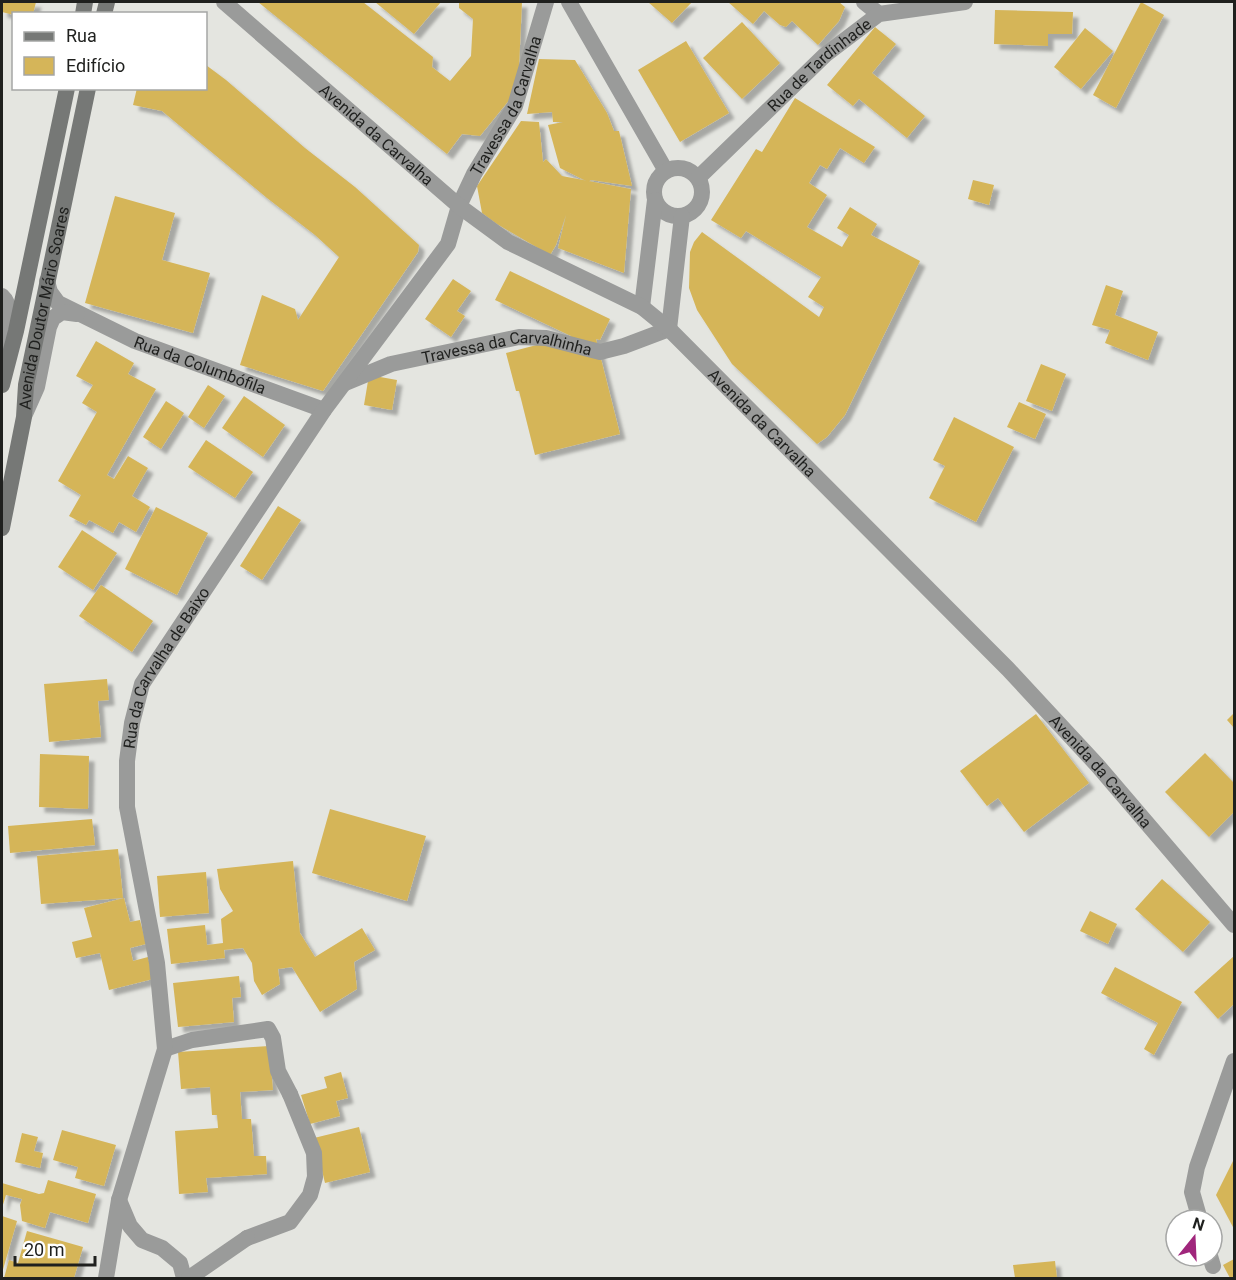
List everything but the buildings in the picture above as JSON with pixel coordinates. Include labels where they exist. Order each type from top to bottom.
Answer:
[{"type":"main road","name":"Avenida Doutor Mário Soares","points":[[2,385],[27,281],[67,90]]},
{"type":"main road","name":"Avenida Doutor Mário Soares","points":[[2,528],[24,417],[26,385],[88,90]]},
{"type":"street","name":"Avenida da Carvalha","points":[[225,2],[459,206],[508,242],[642,307],[669,329],[1008,669],[1098,766],[1234,925]]},
{"type":"street","name":"Travessa da Carvalha","points":[[459,206],[474,174],[515,106],[546,2]]},
{"type":"street","points":[[569,2],[666,171]]},
{"type":"street","points":[[864,2],[879,14]]},
{"type":"street","name":"Rua de Tardinhade","points":[[698,178],[825,55],[879,14],[965,2]]},
{"type":"street","points":[[642,307],[655,184],[659,177],[672,169],[686,170],[698,178],[702,186],[701,202],[690,214],[673,216],[659,208],[655,200]]},
{"type":"street","name":"Rua da Carvalha de Baixo","points":[[106,1278],[119,1200],[165,1049],[157,963],[127,807],[127,761],[132,723],[142,684],[324,410],[448,244],[459,206]]},
{"type":"street","points":[[669,329],[682,216]]},
{"type":"street","points":[[2,385],[10,311],[2,294],[17,290],[27,281]]},
{"type":"street","name":"Rua da Columbófila","points":[[47,281],[50,292],[58,303],[135,341],[324,410]]},
{"type":"street","points":[[24,417],[37,387],[49,327],[53,318],[62,312],[78,314]]},
{"type":"street","name":"Travessa da Carvalhinha","points":[[344,384],[391,364],[519,337],[546,338],[600,352],[624,346],[669,329]]},
{"type":"street","points":[[165,1049],[192,1040],[268,1029],[273,1038],[278,1071],[314,1153],[315,1177],[310,1195],[290,1222],[247,1238],[189,1278]]},
{"type":"street","points":[[1197,1208],[1192,1192],[1197,1167],[1234,1061]]},
{"type":"street","points":[[119,1200],[130,1226],[142,1240],[162,1248],[180,1263],[184,1278]]}]
